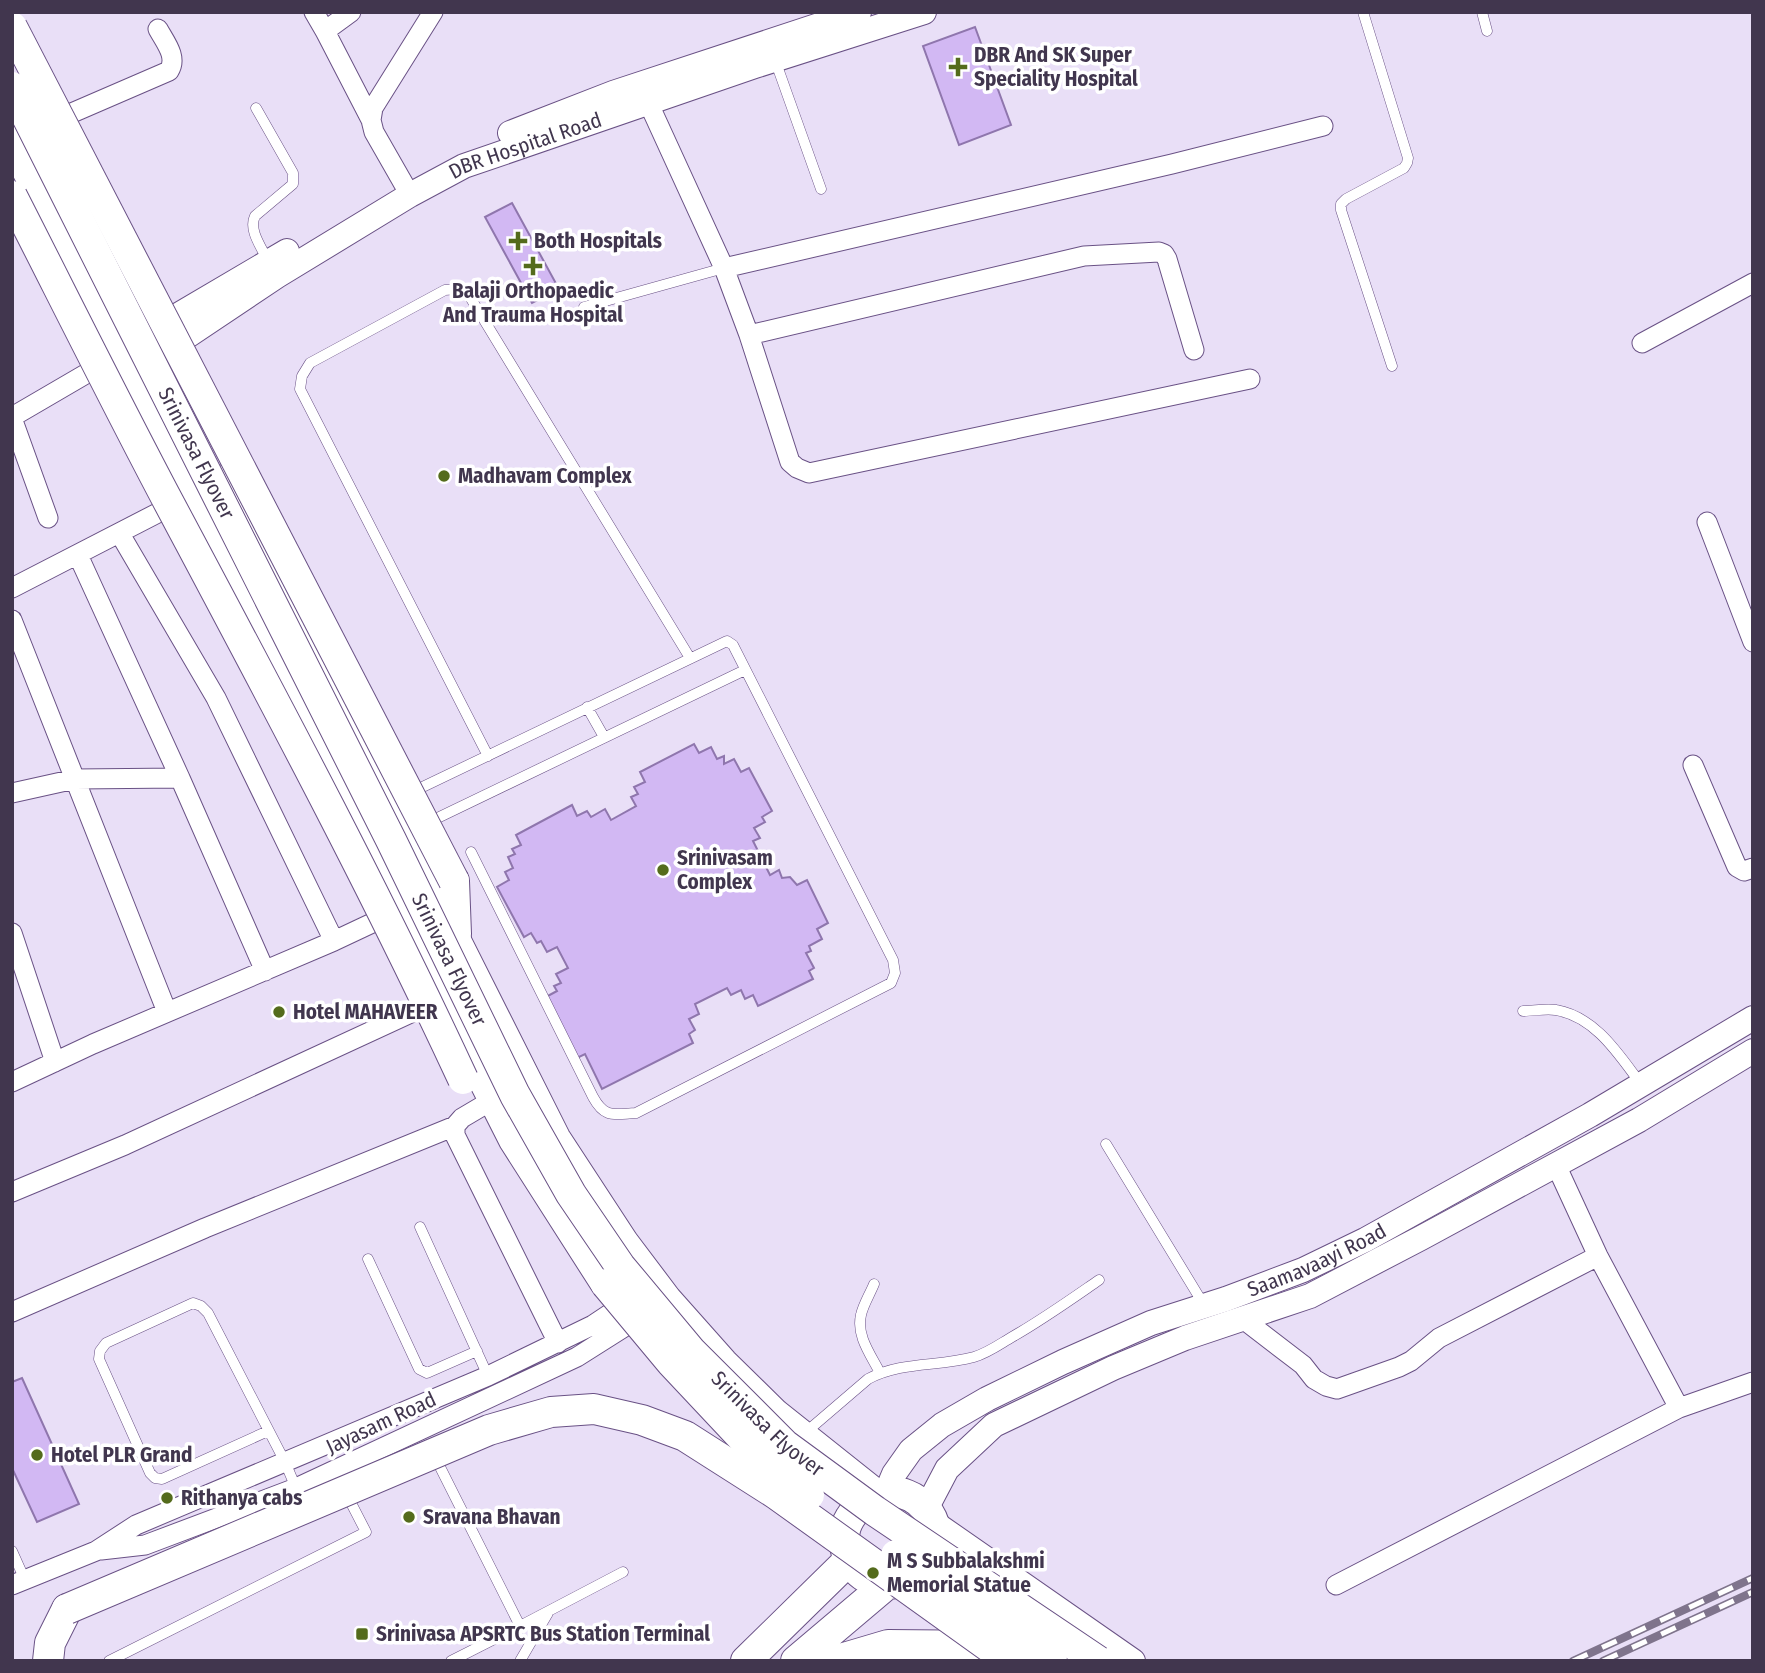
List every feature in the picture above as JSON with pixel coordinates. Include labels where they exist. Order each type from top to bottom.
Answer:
[{"type":"main road","points":[[12,27],[454,881],[456,934]]},
{"type":"main road","name":"Srinivasa Flyover","points":[[12,87],[391,840],[515,1095],[571,1195],[620,1266],[691,1351],[785,1446],[875,1511],[1098,1661]]},
{"type":"main road","name":"Srinivasa Flyover","points":[[12,141],[122,354],[514,1140],[606,1284],[671,1362],[764,1461],[825,1507],[1052,1661]]},
{"type":"main road","points":[[12,196],[475,1092]]},
{"type":"main road","points":[[48,1661],[50,1643],[66,1609],[489,1430],[551,1412],[594,1409],[642,1420],[685,1436],[776,1494],[1011,1656]]},
{"type":"main road","points":[[796,1661],[895,1584],[917,1576],[928,1566],[936,1537],[930,1516],[915,1499],[900,1493],[883,1493],[861,1503],[849,1518],[845,1527],[847,1553],[852,1566],[867,1579],[895,1584]]},
{"type":"main road","points":[[746,1661],[847,1553]]},
{"type":"main road","points":[[834,1661],[888,1645],[1011,1656]]},
{"type":"street","points":[[314,12],[371,120],[374,132],[406,188]]},
{"type":"street","points":[[325,31],[351,12]]},
{"type":"street","points":[[371,120],[373,108],[433,12]]},
{"type":"street","name":"DBR Hospital Road","points":[[151,331],[473,148],[613,93],[859,12]]},
{"type":"street","name":"DBR Hospital Road","points":[[162,353],[406,188],[648,102],[925,12]]},
{"type":"street","points":[[51,122],[169,71],[173,58],[158,29]]},
{"type":"street","points":[[12,50],[51,122],[207,445],[326,668],[405,833],[558,1137],[626,1241],[659,1285],[725,1361],[777,1412],[883,1493]]},
{"type":"street","points":[[648,102],[724,268],[790,462],[797,468],[808,473],[1250,379]]},
{"type":"street","points":[[724,268],[1172,164],[1323,126]]},
{"type":"street","points":[[12,167],[185,499],[355,836],[475,1092],[555,1230],[678,1391],[758,1472],[847,1553]]},
{"type":"street","points":[[749,335],[1084,257],[1159,253],[1164,254],[1167,259],[1194,349]]},
{"type":"street","points":[[1642,343],[1753,283]]},
{"type":"street","points":[[48,518],[12,417],[112,359]]},
{"type":"street","points":[[12,588],[185,499]]},
{"type":"street","points":[[1707,522],[1753,642]]},
{"type":"street","points":[[120,534],[216,698],[334,942]]},
{"type":"street","points":[[78,555],[265,971]]},
{"type":"street","points":[[12,620],[167,1012]]},
{"type":"street","points":[[1693,765],[1737,867],[1744,871],[1753,868]]},
{"type":"street","points":[[12,793],[75,779],[180,778]]},
{"type":"street","points":[[12,1082],[93,1044],[334,942],[385,917]]},
{"type":"street","points":[[12,933],[55,1062]]},
{"type":"street","points":[[12,1192],[125,1145],[428,1004]]},
{"type":"street","name":"Saamavaayi Road","points":[[883,1493],[911,1450],[942,1425],[987,1399],[1151,1323],[1303,1270],[1365,1240],[1642,1084],[1753,1018]]},
{"type":"street","name":"Saamavaayi Road","points":[[930,1516],[947,1469],[994,1425],[1113,1368],[1185,1338],[1310,1296],[1639,1121],[1753,1051]]},
{"type":"street","points":[[12,1312],[205,1228],[455,1126],[475,1092]]},
{"type":"street","points":[[455,1126],[455,1135],[558,1343]]},
{"type":"street","points":[[1556,1166],[1598,1256],[1679,1408]]},
{"type":"street","points":[[1243,1319],[1303,1365],[1314,1378],[1337,1389],[1411,1361],[1439,1338],[1598,1256]]},
{"type":"street","name":"Jayasam Road","points":[[96,1551],[145,1545],[296,1488],[577,1357],[659,1285]]},
{"type":"street","name":"Jayasam Road","points":[[19,1583],[96,1551],[135,1525],[488,1376],[593,1325],[620,1318]]},
{"type":"street","points":[[1336,1585],[1679,1408],[1753,1382]]},
{"type":"street","points":[[930,1516],[1133,1661]]},
{"type":"street","points":[[895,1584],[1011,1656]]},
{"type":"lane","points":[[1363,12],[1408,158],[1404,168],[1346,198],[1341,204],[1341,210],[1392,366]]},
{"type":"lane","points":[[1482,12],[1488,31]]},
{"type":"lane","points":[[775,60],[821,189]]},
{"type":"lane","points":[[256,108],[294,179],[293,184],[255,216],[252,222],[269,262]]},
{"type":"lane","points":[[584,307],[724,268]]},
{"type":"lane","points":[[488,756],[300,389],[302,376],[310,363],[445,290],[457,289],[470,297],[690,658]]},
{"type":"lane","points":[[391,803],[727,641],[733,645],[893,960],[895,973],[891,983],[636,1113],[609,1115],[598,1108],[471,852]]},
{"type":"lane","points":[[405,833],[745,670]]},
{"type":"lane","points":[[587,708],[604,737]]},
{"type":"lane","points":[[1523,1011],[1556,1010],[1599,1031],[1642,1084]]},
{"type":"lane","points":[[1106,1144],[1205,1306]]},
{"type":"lane","points":[[420,1227],[488,1376]]},
{"type":"lane","points":[[368,1259],[419,1369],[427,1373],[477,1352]]},
{"type":"lane","points":[[804,1434],[868,1379],[905,1366],[975,1357],[1044,1319],[1099,1280]]},
{"type":"lane","points":[[874,1284],[861,1314],[860,1326],[863,1340],[880,1373]]},
{"type":"lane","points":[[268,1431],[162,1479],[155,1478],[150,1473],[99,1359],[100,1351],[106,1343],[193,1303],[201,1306],[208,1313],[285,1462],[296,1488]]},
{"type":"lane","points":[[109,1661],[366,1532],[349,1499],[435,1456],[520,1626]]},
{"type":"lane","points":[[12,1551],[19,1583]]},
{"type":"lane","points":[[451,1661],[623,1572]]},
{"type":"lane","points":[[520,1661],[548,1612]]},
{"type":"building","points":[[975,27],[1011,125],[959,145],[923,46]]},
{"type":"building","points":[[512,203],[559,289],[532,303],[485,217]]},
{"type":"building","points":[[694,744],[699,753],[711,747],[717,759],[724,756],[724,764],[734,759],[741,772],[749,768],[772,811],[762,817],[765,822],[754,828],[760,838],[753,841],[770,875],[779,870],[782,878],[790,877],[797,885],[807,880],[828,923],[817,929],[822,939],[809,946],[811,951],[806,953],[814,968],[809,971],[813,979],[758,1006],[753,995],[745,999],[741,990],[731,995],[727,988],[695,1004],[699,1014],[689,1019],[695,1030],[689,1034],[693,1043],[602,1089],[585,1054],[575,1059],[544,998],[557,991],[554,986],[561,983],[556,974],[568,968],[557,947],[547,952],[541,941],[537,943],[531,933],[524,937],[497,887],[509,880],[505,872],[513,868],[508,857],[515,854],[512,849],[521,845],[516,835],[572,805],[577,816],[587,811],[591,817],[605,809],[611,820],[636,806],[631,797],[638,794],[634,787],[645,782],[640,772]]},
{"type":"building","points":[[22,1378],[79,1504],[37,1522],[12,1468],[12,1382]]},
{"type":"railway","points":[[1573,1661],[1753,1578]]},
{"type":"railway","points":[[1603,1661],[1753,1592]]},
{"type":"place","name":"DBR And SK Super Speciality Hospital","points":[[958,67]]},
{"type":"place","name":"Both Hospitals","points":[[518,241]]},
{"type":"place","name":"Balaji Orthopaedic And Trauma Hospital","points":[[533,266]]},
{"type":"place","name":"Madhavam Complex","points":[[444,476]]},
{"type":"place","name":"Srinivasam Complex","points":[[663,870]]},
{"type":"place","name":"Hotel MAHAVEER","points":[[279,1012]]},
{"type":"place","name":"Hotel PLR Grand","points":[[37,1455]]},
{"type":"place","name":"Rithanya cabs","points":[[167,1498]]},
{"type":"place","name":"Sravana Bhavan","points":[[409,1517]]},
{"type":"place","name":"M S Subbalakshmi Memorial Statue","points":[[873,1573]]},
{"type":"place","name":"Srinivasa APSRTC Bus Station Terminal","points":[[362,1634]]}]
